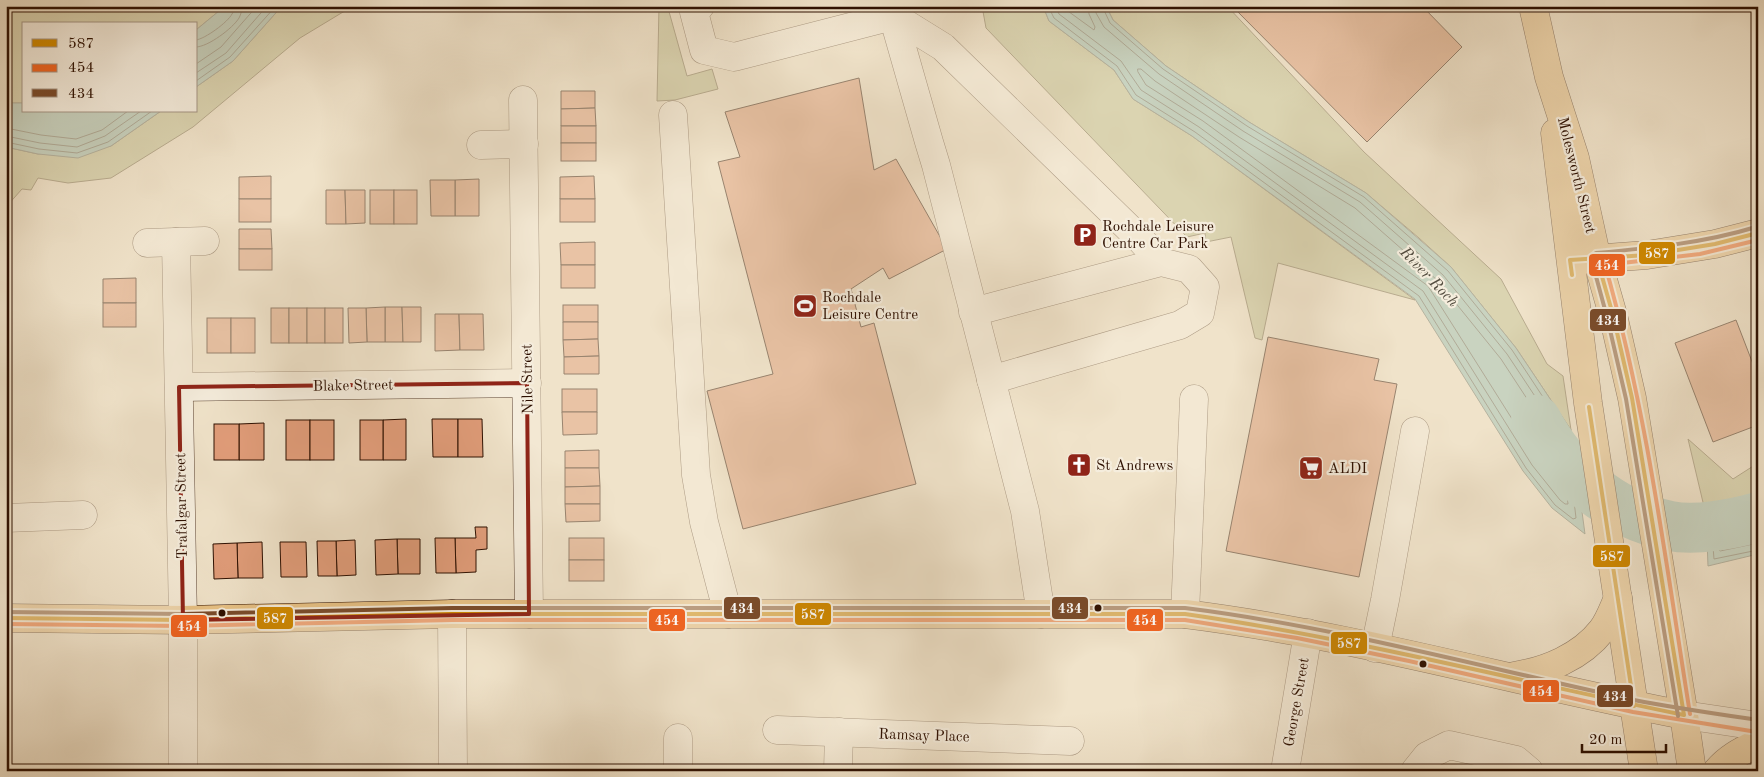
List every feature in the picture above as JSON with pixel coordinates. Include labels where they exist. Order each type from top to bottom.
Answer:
[{"type":"main road","name":"Molesworth Street","points":[[1533,6],[1550,77],[1575,158],[1598,259],[1614,314],[1632,398],[1692,771]]},
{"type":"main road","name":"Molesworth Street","points":[[1550,77],[1558,165],[1588,403],[1644,771]]},
{"type":"main road","points":[[1570,260],[1647,255],[1715,244],[1758,233]]},
{"type":"main road","points":[[1507,678],[1547,668],[1562,662],[1582,648],[1602,629],[1618,598]]},
{"type":"main road","points":[[6,618],[183,620],[452,614],[1185,614],[1244,621],[1308,633],[1634,706],[1684,715]]},
{"type":"main road","points":[[1717,771],[1724,762],[1738,752],[1758,743]]},
{"type":"street","points":[[700,6],[694,12],[704,50],[734,57],[896,11]]},
{"type":"street","points":[[896,11],[943,47],[1141,240],[1161,262]]},
{"type":"street","points":[[896,11],[1025,511],[1041,614]]},
{"type":"street","name":"Nile Street","points":[[523,100],[529,614]]},
{"type":"street","points":[[673,115],[696,475],[704,522],[728,614]]},
{"type":"street","points":[[481,145],[524,144]]},
{"type":"street","name":"Trafalgar Street","points":[[176,242],[183,620],[183,771]]},
{"type":"street","points":[[147,243],[205,242]]},
{"type":"street","points":[[973,312],[1161,262],[1189,269],[1205,287],[1200,313],[1180,325],[991,380]]},
{"type":"street","name":"Blake Street","points":[[179,387],[527,383]]},
{"type":"street","points":[[1185,614],[1194,399]]},
{"type":"street","points":[[1375,648],[1386,600],[1415,431]]},
{"type":"street","points":[[6,518],[83,516]]},
{"type":"street","points":[[452,614],[454,771]]},
{"type":"street","name":"George Street","points":[[1285,771],[1308,633]]},
{"type":"street","points":[[1684,715],[1758,726]]},
{"type":"street","name":"Ramsay Place","points":[[777,730],[1070,740]]},
{"type":"street","points":[[838,771],[839,732]]},
{"type":"street","points":[[678,738],[678,771]]},
{"type":"street","points":[[1415,771],[1427,756],[1449,745],[1516,760],[1529,771]]},
{"type":"highlighted area","points":[[527,383],[529,614],[183,620],[179,387]]},
{"type":"green space","points":[[6,6],[225,6],[198,28],[198,22],[22,22],[22,103],[6,101]]},
{"type":"green space","points":[[282,6],[353,6],[300,38],[193,127],[111,178],[68,183],[38,178],[31,190],[22,189],[6,207],[6,147],[38,154],[111,146],[160,112],[198,112],[198,86],[233,61]]},
{"type":"green space","points":[[659,6],[671,6],[668,8],[687,76],[712,69],[718,89],[675,100],[657,101]]},
{"type":"green space","points":[[982,6],[1043,6],[1049,21],[1114,70],[1133,99],[1192,136],[1415,300],[1278,263],[1262,340],[1255,338],[1231,237],[1206,242],[1205,233],[1187,237],[986,28]]},
{"type":"green space","points":[[1106,6],[1227,6],[1364,152],[1501,279],[1547,364],[1563,376],[1571,430],[1516,348],[1451,267],[1366,193],[1249,122],[1166,66],[1113,20]]},
{"type":"green space","points":[[1688,439],[1733,479],[1758,463],[1758,502],[1734,512],[1706,515]]},
{"type":"water","points":[[225,6],[282,6],[233,61],[198,86],[198,28]]},
{"type":"water","points":[[1043,6],[1106,6],[1113,20],[1166,66],[1249,122],[1366,193],[1451,267],[1516,348],[1571,430],[1585,534],[1552,508],[1523,471],[1415,299],[1192,136],[1133,99],[1114,70],[1049,21]]},
{"type":"water","points":[[6,101],[22,103],[22,112],[160,112],[111,146],[78,158],[38,154],[6,147]]},
{"type":"water","points":[[1758,502],[1758,554],[1708,566],[1706,515],[1734,512]]},
{"type":"building","points":[[1232,6],[1422,6],[1462,47],[1367,142]]},
{"type":"building","name":"Rochdale Leisure Centre","points":[[859,78],[874,170],[896,159],[947,249],[889,279],[883,268],[851,289],[861,327],[874,323],[916,484],[743,529],[707,391],[773,374],[718,162],[740,157],[725,112]]},
{"type":"building","points":[[561,91],[595,91],[595,108],[561,109]]},
{"type":"building","points":[[595,108],[596,126],[561,126],[561,109]]},
{"type":"building","points":[[561,126],[596,126],[596,143],[561,143]]},
{"type":"building","points":[[561,143],[596,143],[596,161],[561,161]]},
{"type":"building","points":[[271,176],[271,199],[239,199],[239,177]]},
{"type":"building","points":[[594,176],[595,199],[560,199],[560,177]]},
{"type":"building","points":[[479,179],[479,216],[455,216],[455,180]]},
{"type":"building","points":[[430,180],[455,180],[455,216],[431,216]]},
{"type":"building","points":[[326,190],[345,190],[346,224],[326,224]]},
{"type":"building","points":[[345,190],[365,190],[365,223],[346,224]]},
{"type":"building","points":[[370,190],[394,190],[394,224],[370,224]]},
{"type":"building","points":[[394,190],[417,190],[417,224],[394,224]]},
{"type":"building","points":[[239,199],[271,199],[271,222],[239,222]]},
{"type":"building","points":[[560,199],[595,199],[595,222],[560,222]]},
{"type":"building","points":[[239,229],[271,229],[272,249],[239,249]]},
{"type":"building","points":[[595,242],[595,265],[561,265],[560,243]]},
{"type":"building","points":[[239,249],[272,249],[272,270],[239,270]]},
{"type":"building","points":[[561,265],[595,265],[595,288],[561,288]]},
{"type":"building","points":[[136,278],[136,303],[103,303],[103,279]]},
{"type":"building","points":[[103,303],[136,303],[136,327],[103,327]]},
{"type":"building","points":[[563,305],[598,305],[598,322],[563,322]]},
{"type":"building","points":[[385,307],[402,307],[403,342],[385,342]]},
{"type":"building","points":[[385,307],[385,342],[367,342],[366,308]]},
{"type":"building","points":[[402,307],[421,307],[421,342],[403,342]]},
{"type":"building","points":[[271,308],[289,308],[289,343],[271,343]]},
{"type":"building","points":[[289,308],[307,308],[307,343],[289,343]]},
{"type":"building","points":[[307,308],[325,308],[325,343],[307,343]]},
{"type":"building","points":[[325,308],[343,308],[343,343],[325,343]]},
{"type":"building","points":[[348,308],[366,308],[367,342],[349,343]]},
{"type":"building","points":[[435,314],[459,314],[460,350],[435,351]]},
{"type":"building","points":[[459,314],[483,314],[484,350],[460,350]]},
{"type":"building","points":[[207,318],[231,318],[231,353],[207,353]]},
{"type":"building","points":[[231,318],[255,318],[255,353],[231,353]]},
{"type":"building","points":[[1736,320],[1758,377],[1758,425],[1713,442],[1675,343]]},
{"type":"building","points":[[563,322],[598,322],[598,339],[563,340]]},
{"type":"building","name":"ALDI","points":[[1268,337],[1379,359],[1374,380],[1397,384],[1359,577],[1226,551]]},
{"type":"building","points":[[598,339],[599,356],[564,357],[563,340]]},
{"type":"building","points":[[599,356],[599,374],[564,374],[564,357]]},
{"type":"building","points":[[562,389],[597,389],[597,412],[562,412]]},
{"type":"building","points":[[562,412],[597,412],[597,434],[563,435]]},
{"type":"building","points":[[406,419],[406,460],[383,460],[383,420]]},
{"type":"building","points":[[432,419],[458,419],[458,457],[433,457]]},
{"type":"building","points":[[458,419],[482,419],[483,457],[458,457]]},
{"type":"building","points":[[286,420],[310,420],[310,460],[286,460]]},
{"type":"building","points":[[310,420],[334,420],[334,460],[310,460]]},
{"type":"building","points":[[360,420],[383,420],[383,460],[360,460]]},
{"type":"building","points":[[264,423],[264,460],[239,460],[239,424]]},
{"type":"building","points":[[214,424],[239,424],[239,460],[214,460]]},
{"type":"building","points":[[599,450],[599,468],[565,468],[565,451]]},
{"type":"building","points":[[565,468],[599,468],[600,486],[565,487]]},
{"type":"building","points":[[600,486],[600,504],[565,504],[565,487]]},
{"type":"building","points":[[565,504],[600,504],[600,521],[566,522]]},
{"type":"building","points":[[475,527],[487,527],[487,549],[476,550],[476,572],[456,573],[455,538],[476,538]]},
{"type":"building","points":[[435,538],[455,538],[456,573],[436,573]]},
{"type":"building","points":[[569,538],[604,538],[604,560],[569,560]]},
{"type":"building","points":[[397,539],[420,539],[420,574],[398,574]]},
{"type":"building","points":[[397,539],[398,574],[376,575],[375,540]]},
{"type":"building","points":[[355,540],[356,575],[337,576],[336,541]]},
{"type":"building","points":[[317,541],[336,541],[337,576],[318,576]]},
{"type":"building","points":[[262,542],[263,578],[238,578],[237,543]]},
{"type":"building","points":[[280,542],[306,542],[307,577],[281,577]]},
{"type":"building","points":[[237,543],[238,578],[214,579],[213,544]]},
{"type":"building","points":[[569,560],[604,560],[604,581],[569,581]]},
{"type":"building","points":[[863,767],[906,771],[863,771]]},
{"type":"waterway","name":"River Roch","points":[[1536,420],[1547,439],[1575,474],[1609,501],[1628,512],[1670,526],[1691,528],[1714,526],[1758,517]]},
{"type":"transit line","name":"434","points":[[1678,716],[1626,399],[1591,258],[1596,253],[1697,241],[1756,227]]},
{"type":"transit line","name":"587","points":[[1572,275],[1570,260],[1647,255],[1715,244],[1758,233]]},
{"type":"transit line","name":"454","points":[[1690,714],[1664,545],[1644,432],[1620,320],[1605,265],[1700,254],[1758,240]]},
{"type":"transit line","name":"587","points":[[6,618],[183,620],[452,614],[1185,614],[1310,635],[1684,715],[1632,398],[1613,315],[1597,259]]},
{"type":"transit line","name":"587","points":[[1589,407],[1634,706]]},
{"type":"transit line","name":"434","points":[[6,612],[183,614],[452,608],[1185,608],[1242,616],[1355,637],[1634,700],[1758,720]]},
{"type":"transit line","name":"454","points":[[6,624],[183,626],[452,620],[1185,620],[1297,638],[1409,661],[1633,712],[1757,732]]},
{"type":"place","name":"Rochdale Leisure Centre Car Park","points":[[1085,235]]},
{"type":"place","name":"Rochdale Leisure Centre","points":[[805,306]]},
{"type":"place","name":"St Andrews","points":[[1079,465]]},
{"type":"place","name":"ALDI","points":[[1311,468]]}]
